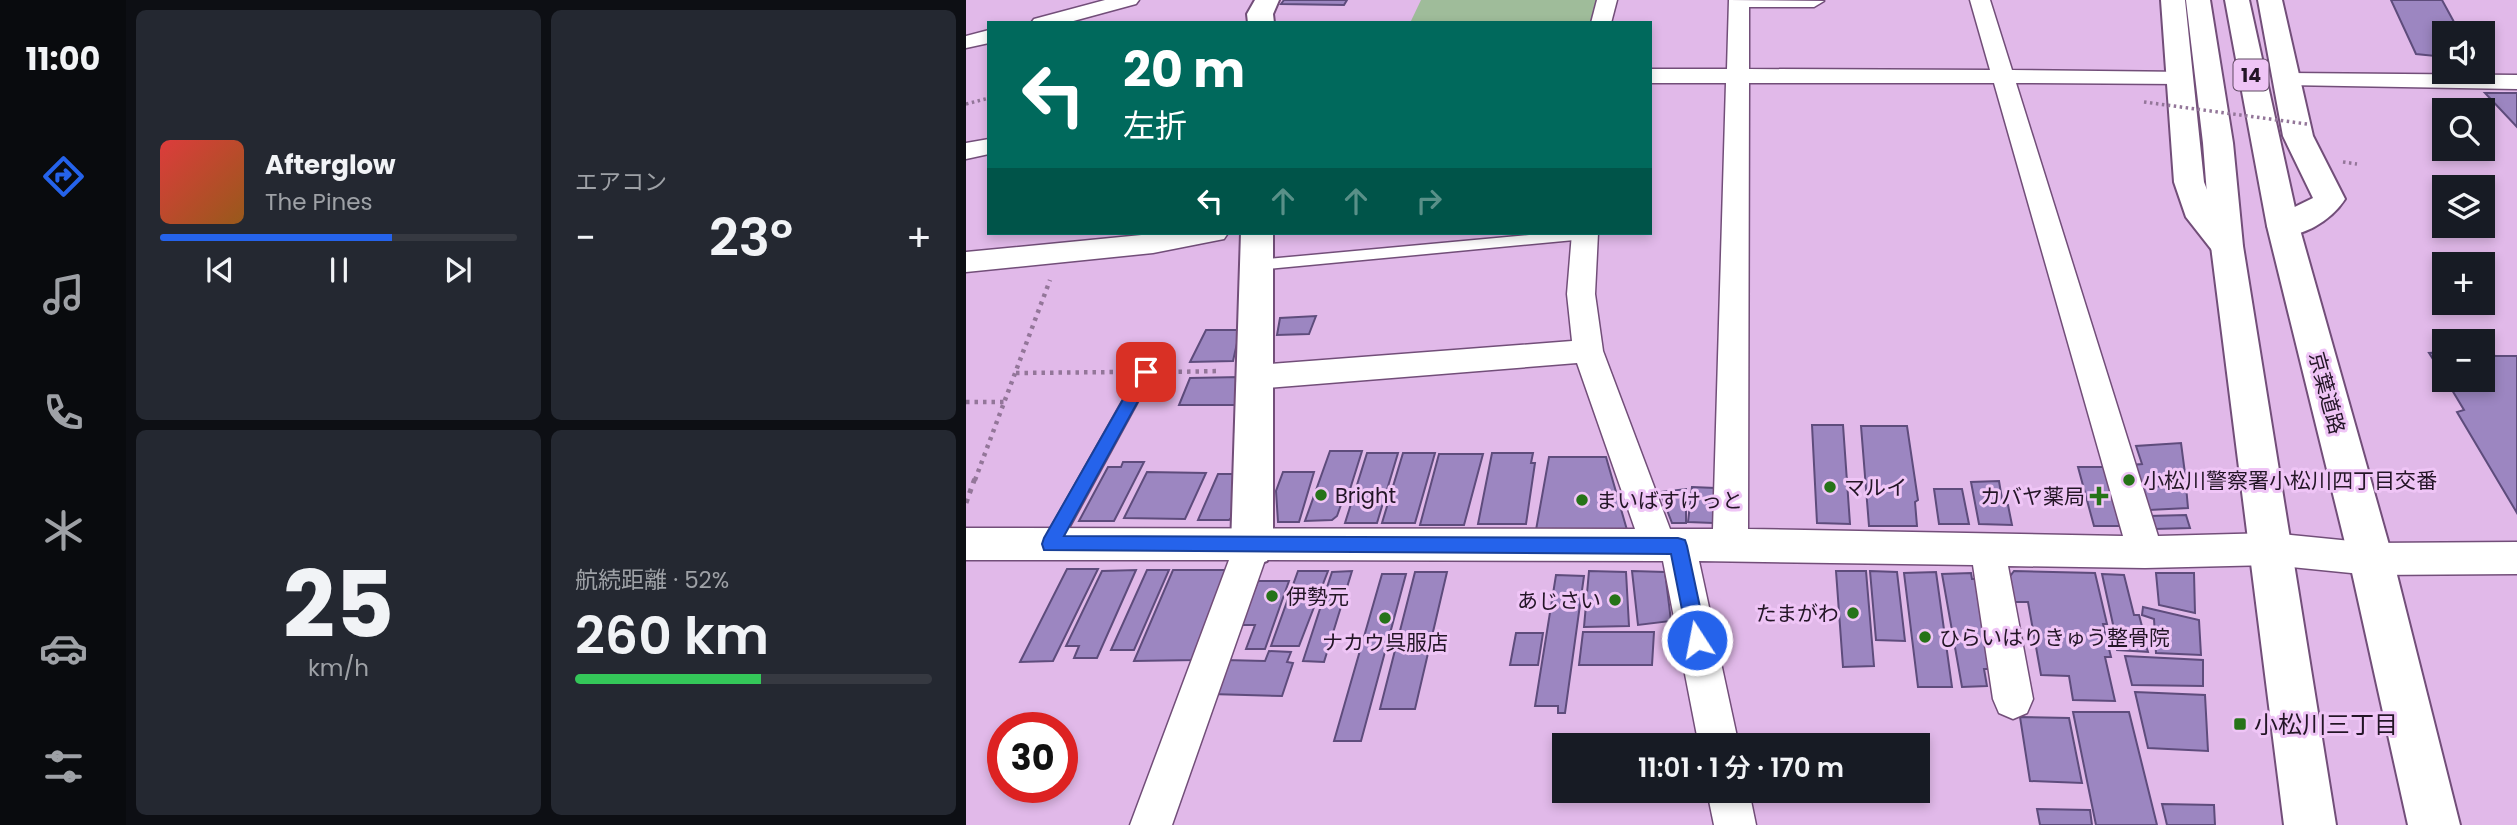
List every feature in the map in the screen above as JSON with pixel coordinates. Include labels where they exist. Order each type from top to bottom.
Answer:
[{"type":"main road","points":[[1261,21],[1260,13],[1267,0]]},
{"type":"main road","points":[[2173,0],[2189,182],[2202,217],[2227,246]]},
{"type":"main road","name":"14","points":[[2198,0],[2218,143],[2227,246],[2310,825]]},
{"type":"main road","name":"京葉道路","points":[[2237,0],[2283,226],[2371,559],[2434,825]]},
{"type":"main road","points":[[2270,0],[2298,136],[2329,199],[2325,207],[2312,215],[2283,226]]},
{"type":"main road","points":[[1252,547],[1257,249]]},
{"type":"street","points":[[1046,21],[1090,5],[1129,0]]},
{"type":"street","points":[[1601,21],[1606,0]]},
{"type":"street","points":[[1730,545],[1739,0],[1814,4]]},
{"type":"street","points":[[1980,0],[2145,552]]},
{"type":"street","points":[[966,42],[987,37]]},
{"type":"street","points":[[1652,76],[2181,77]]},
{"type":"street","points":[[2288,80],[2517,82]]},
{"type":"street","points":[[966,151],[987,146]]},
{"type":"street","points":[[966,262],[1010,253],[1176,242],[1206,235]]},
{"type":"street","points":[[1585,235],[1581,294],[1588,351],[1669,546],[1716,733]]},
{"type":"street","points":[[1256,377],[1588,351]]},
{"type":"street","points":[[966,544],[1252,547],[1730,545],[2145,552],[2272,549],[2371,559],[2517,558]]},
{"type":"street","points":[[1151,825],[1252,547]]},
{"type":"street","points":[[1988,550],[2013,699]]},
{"type":"street","points":[[1730,803],[1735,825]]},
{"type":"lane","points":[[1257,249],[1544,235]]},
{"type":"lane","points":[[1051,544],[1146,372]]},
{"type":"path","points":[[966,104],[987,99]]},
{"type":"path","points":[[2144,102],[2307,124]]},
{"type":"path","points":[[966,503],[1061,251]]},
{"type":"path","points":[[966,402],[1005,402]]},
{"type":"green space","points":[[1421,0],[1599,0],[1594,21],[1411,21]]},
{"type":"building","points":[[1284,0],[1347,0],[1344,5],[1281,4]]},
{"type":"building","points":[[2391,0],[2442,0],[2453,21],[2432,21],[2432,56],[2416,54]]},
{"type":"building","points":[[2485,93],[2517,93],[2517,127],[2495,104],[2495,98],[2490,98]]},
{"type":"building","points":[[1316,316],[1309,334],[1277,335],[1280,318]]},
{"type":"building","points":[[1206,330],[1240,330],[1233,361],[1190,362]]},
{"type":"building","points":[[2495,356],[2517,356],[2517,513],[2457,412],[2464,410],[2453,392],[2495,392]]},
{"type":"building","points":[[1240,377],[1235,405],[1179,405],[1190,378]]},
{"type":"building","points":[[1812,425],[1843,425],[1850,524],[1817,523]]},
{"type":"building","points":[[1861,426],[1907,426],[1918,500],[1915,502],[1917,526],[1869,526]]},
{"type":"building","points":[[2181,443],[2186,481],[2138,483],[2131,465],[2142,464],[2136,446]]},
{"type":"building","points":[[1330,451],[1362,451],[1346,502],[1342,502],[1337,516],[1332,520],[1305,521]]},
{"type":"building","points":[[1367,453],[1398,453],[1377,523],[1345,523]]},
{"type":"building","points":[[1403,453],[1435,453],[1415,523],[1382,523]]},
{"type":"building","points":[[1492,453],[1533,453],[1531,463],[1535,463],[1526,524],[1478,524]]},
{"type":"building","points":[[1439,454],[1483,454],[1464,525],[1420,525]]},
{"type":"building","points":[[1549,457],[1606,457],[1627,530],[1536,530]]},
{"type":"building","points":[[1123,462],[1144,462],[1114,521],[1079,521],[1108,467],[1121,467]]},
{"type":"building","points":[[2078,467],[2108,467],[2126,526],[2094,526]]},
{"type":"building","points":[[1147,472],[1206,473],[1185,519],[1124,518]]},
{"type":"building","points":[[1283,472],[1314,472],[1299,522],[1278,522],[1276,491]]},
{"type":"building","points":[[1218,474],[1235,474],[1233,516],[1229,520],[1198,520]]},
{"type":"building","points":[[1999,481],[2003,505],[2008,505],[2012,525],[1979,524],[1971,482]]},
{"type":"building","points":[[2186,486],[2188,508],[2149,510],[2141,487]]},
{"type":"building","points":[[1692,487],[1715,488],[1713,523],[1688,522]]},
{"type":"building","points":[[1686,489],[1686,523],[1672,523],[1660,492]]},
{"type":"building","points":[[1934,489],[1962,489],[1969,524],[1939,524]]},
{"type":"building","points":[[2186,515],[2190,528],[2154,529],[2149,516]]},
{"type":"building","points":[[1067,569],[1098,569],[1053,661],[1020,662]]},
{"type":"building","points":[[1136,570],[1097,658],[1074,658],[1079,646],[1066,646],[1102,571]]},
{"type":"building","points":[[1147,570],[1169,570],[1134,650],[1111,650]]},
{"type":"building","points":[[1173,570],[1230,570],[1196,660],[1134,661]]},
{"type":"building","points":[[1298,571],[1328,571],[1299,646],[1271,646]]},
{"type":"building","points":[[1352,571],[1324,662],[1303,661],[1332,572]]},
{"type":"building","points":[[1589,571],[1626,572],[1629,626],[1584,627]]},
{"type":"building","points":[[1632,571],[1665,572],[1671,621],[1638,625]]},
{"type":"building","points":[[1836,571],[1866,571],[1874,666],[1843,667]]},
{"type":"building","points":[[1870,571],[1897,572],[1905,641],[1876,640]]},
{"type":"building","points":[[2014,571],[2095,573],[2107,624],[2103,624],[2111,657],[2105,657],[2115,701],[2073,700],[2069,676],[2041,675],[2028,602],[2013,602],[2008,579]]},
{"type":"building","points":[[1415,572],[1447,572],[1415,709],[1380,709]]},
{"type":"building","points":[[1936,572],[1952,687],[1918,687],[1904,573]]},
{"type":"building","points":[[1971,573],[1972,579],[1978,579],[1990,669],[1984,669],[1987,686],[1962,687],[1942,574]]},
{"type":"building","points":[[2156,573],[2194,573],[2195,613],[2159,605]]},
{"type":"building","points":[[1382,574],[1406,574],[1361,741],[1334,741]]},
{"type":"building","points":[[2102,574],[2124,575],[2134,615],[2139,615],[2143,630],[2114,629]]},
{"type":"building","points":[[1556,575],[1584,576],[1565,713],[1558,713],[1558,706],[1535,706]]},
{"type":"building","points":[[1258,581],[1289,581],[1265,649],[1246,649],[1255,625],[1241,625]]},
{"type":"building","points":[[2143,607],[2199,620],[2201,655],[2156,653],[2154,619],[2142,615]]},
{"type":"building","points":[[1583,632],[1654,632],[1652,665],[1579,665]]},
{"type":"building","points":[[1516,633],[1543,633],[1538,665],[1510,665]]},
{"type":"building","points":[[2114,634],[2143,635],[2148,652],[2117,650]]},
{"type":"building","points":[[1269,651],[1291,652],[1287,662],[1293,663],[1282,696],[1211,694],[1225,660],[1265,661]]},
{"type":"building","points":[[2125,656],[2203,660],[2203,686],[2132,685]]},
{"type":"building","points":[[2135,692],[2205,695],[2208,751],[2148,748]]},
{"type":"building","points":[[2073,712],[2129,712],[2157,825],[2096,825]]},
{"type":"building","points":[[2020,717],[2069,718],[2082,783],[2030,781]]},
{"type":"building","points":[[2162,804],[2214,805],[2215,825],[2167,825]]},
{"type":"building","points":[[2037,809],[2090,810],[2092,825],[2040,825]]},
{"type":"place","name":"小松川警察署小松川四丁目交番","points":[[2129,480]]},
{"type":"place","name":"マルイ","points":[[1830,487]]},
{"type":"place","name":"Bright","points":[[1321,495]]},
{"type":"place","name":"カバヤ薬局","points":[[2099,496]]},
{"type":"place","name":"まいばすけっと","points":[[1582,500]]},
{"type":"place","name":"伊勢元","points":[[1272,596]]},
{"type":"place","name":"あじさい","points":[[1615,600]]},
{"type":"place","name":"たまがわ","points":[[1853,613]]},
{"type":"place","name":"ナカウ呉服店","points":[[1385,618]]},
{"type":"place","name":"ひらいはりきゅう整骨院","points":[[1925,637]]},
{"type":"place","name":"小松川三丁目","points":[[2240,724]]},
{"type":"route","points":[[1146,372],[1051,544],[1224,547],[1678,546],[1697,640]]}]
